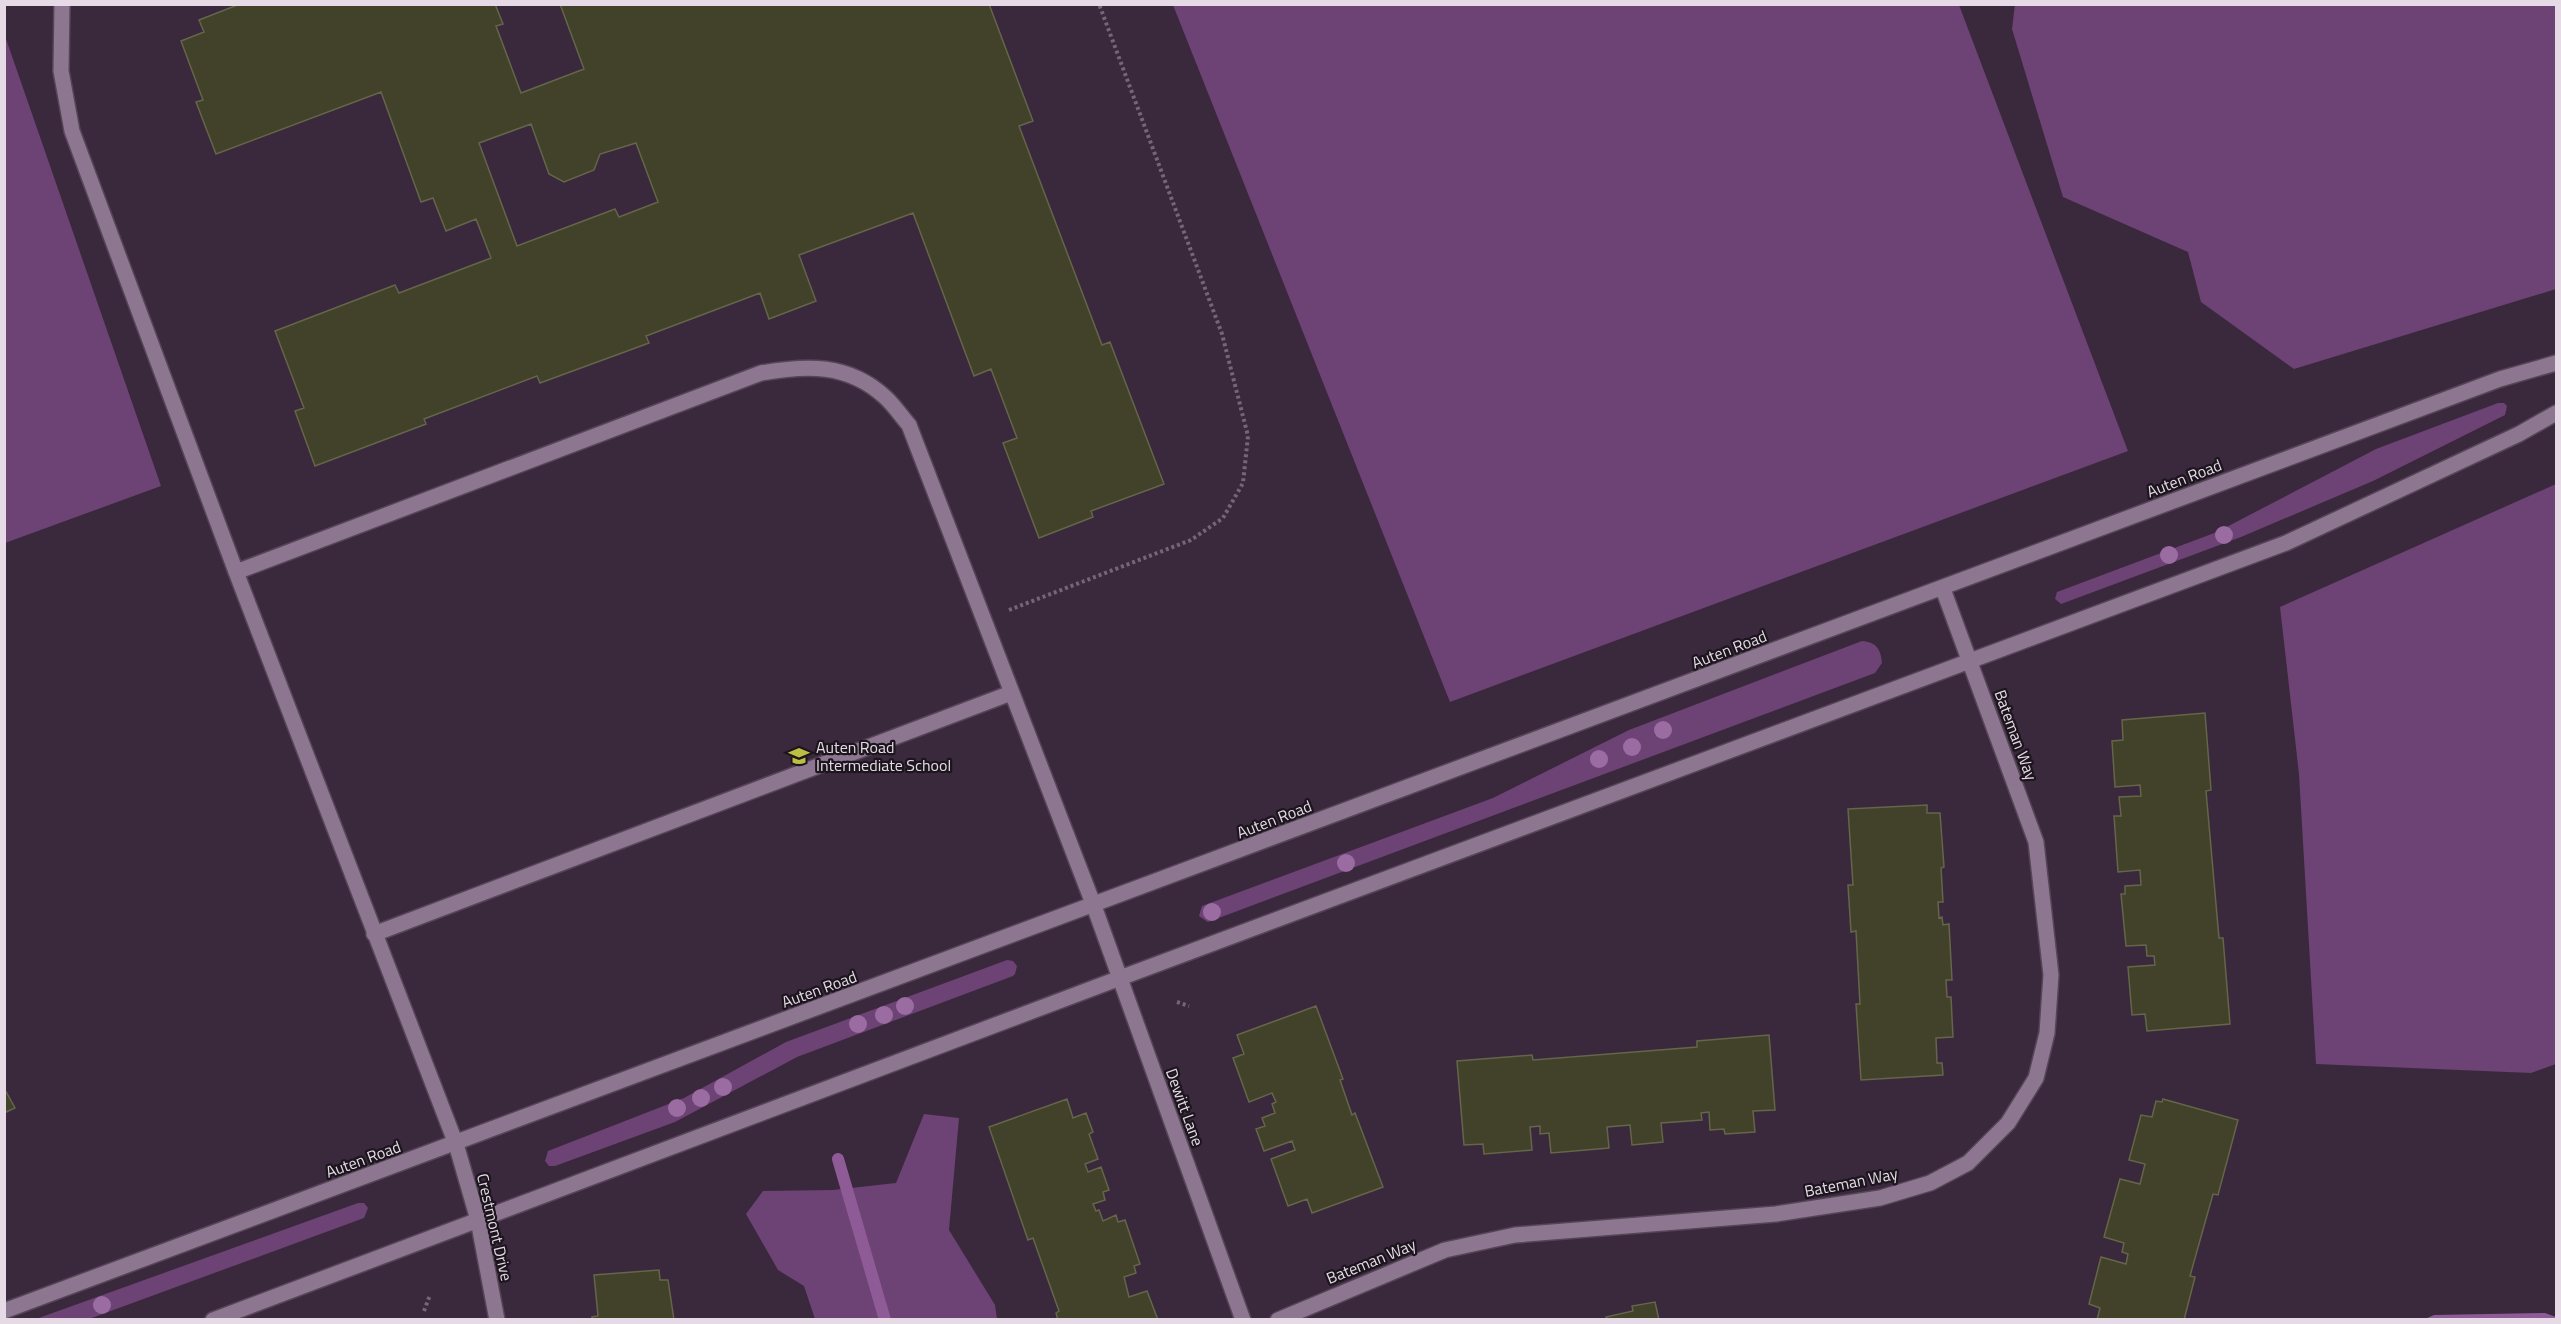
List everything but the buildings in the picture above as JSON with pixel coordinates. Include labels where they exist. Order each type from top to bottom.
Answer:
[{"type":"street","name":"Crestmont Drive","points":[[63,4],[61,71],[72,131],[236,572],[456,1144],[478,1220],[496,1320]]},
{"type":"street","name":"Auten Road","points":[[4,1311],[1094,906],[2500,379],[2556,363]]},
{"type":"street","name":"Dewitt Lane","points":[[236,572],[761,372],[796,366],[825,368],[859,378],[884,396],[909,425],[1094,906],[1243,1320]]},
{"type":"street","points":[[213,1320],[1120,978],[2286,543],[2519,434],[2556,413]]},
{"type":"street","name":"Bateman Way","points":[[1278,1320],[1445,1250],[1515,1235],[1776,1214],[1880,1198],[1930,1183],[1968,1163],[2008,1123],[2036,1078],[2047,1033],[2051,975],[2036,842],[1942,588]]},
{"type":"street","points":[[374,934],[1011,693]]},
{"type":"path","points":[[983,620],[1191,540],[1223,518],[1243,483],[1248,436],[1222,334],[1099,4]]},
{"type":"path","points":[[1177,1002],[1189,1006]]},
{"type":"path","points":[[424,1311],[430,1295]]},
{"type":"shaded area","points":[[2015,4],[2556,5],[2556,289],[2294,369],[2201,302],[2188,252],[2063,197],[2012,29]]},
{"type":"shaded area","points":[[1173,5],[1959,5],[2128,451],[1450,702]]},
{"type":"shaded area","points":[[5,36],[161,486],[4,543]]},
{"type":"shaded area","points":[[2498,403],[2504,403],[2507,406],[2505,415],[2373,481],[2241,537],[2061,604],[2055,599],[2057,592],[2217,532],[2376,449]]},
{"type":"shaded area","points":[[2556,484],[2556,1064],[2531,1073],[2316,1064],[2299,774],[2280,607]]},
{"type":"shaded area","points":[[1862,641],[1877,647],[1880,654],[1882,663],[1875,673],[1208,922],[1199,916],[1202,906],[1493,798],[1629,730]]},
{"type":"shaded area","points":[[1007,960],[1013,961],[1017,966],[1013,976],[797,1057],[675,1122],[555,1166],[549,1166],[545,1161],[548,1151],[684,1098],[786,1042]]},
{"type":"shaded area","points":[[924,1114],[959,1118],[949,1230],[995,1305],[997,1319],[815,1319],[804,1286],[778,1270],[746,1214],[763,1191],[833,1190],[896,1183]]},
{"type":"shaded area","points":[[358,1203],[364,1203],[368,1208],[364,1218],[89,1319],[36,1319]]},
{"type":"shaded area","points":[[2545,1313],[2556,1319],[2425,1319],[2434,1315]]},
{"type":"waterway","points":[[838,1159],[885,1320]]},
{"type":"place","name":"Auten Road Intermediate School","points":[[799,756]]}]
